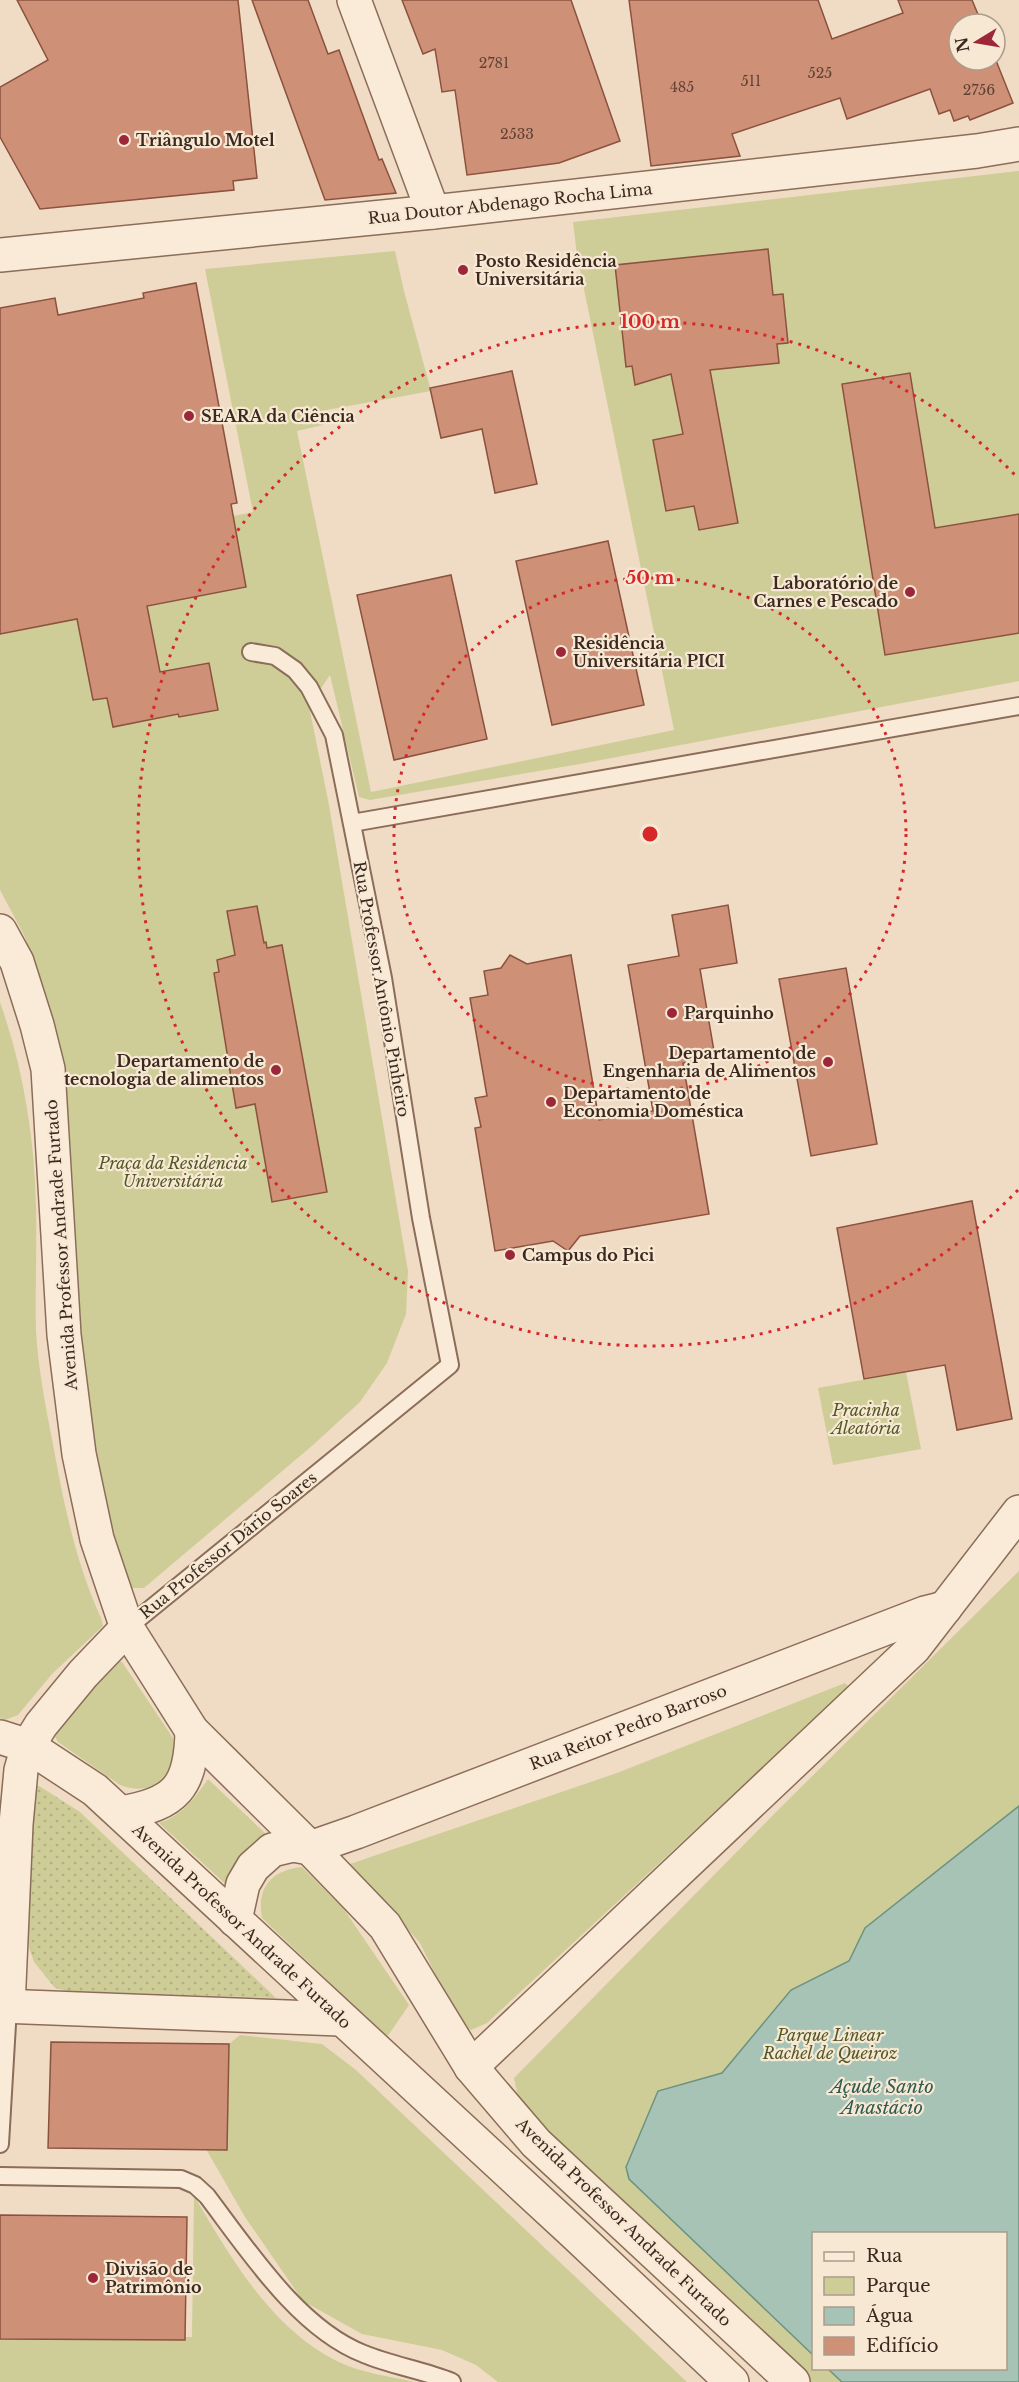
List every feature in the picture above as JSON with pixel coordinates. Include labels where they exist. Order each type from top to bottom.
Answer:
[{"type":"street","points":[[354,0],[433,212]]},
{"type":"street","name":"Rua Doutor Abdenago Rocha Lima","points":[[0,255],[433,212],[977,151],[1019,144]]},
{"type":"street","name":"Avenida Professor Andrade Furtado","points":[[0,932],[17,962],[48,1069],[64,1335],[80,1454],[96,1539],[127,1628],[192,1731],[385,1926],[471,2067],[536,2143],[793,2382]]},
{"type":"street","points":[[471,2067],[914,1648],[1019,1512]]},
{"type":"street","name":"Rua Reitor Pedro Barroso","points":[[310,1848],[925,1612],[945,1608]]},
{"type":"street","name":"Rua Professor Dário Soares","points":[[4,2006],[21,1770],[14,1742],[41,1725],[83,1674],[127,1628]]},
{"type":"street","points":[[121,1813],[161,1804],[175,1791],[187,1776],[192,1731]]},
{"type":"street","name":"Avenida Professor Andrade Furtado","points":[[14,1742],[95,1790],[121,1813],[732,2382]]},
{"type":"street","points":[[235,1920],[243,1884],[253,1867],[272,1850],[293,1845],[310,1848]]},
{"type":"street","points":[[4,2006],[340,2019]]},
{"type":"lane","name":"Rua Professor Antônio Pinheiro","points":[[252,652],[275,656],[295,670],[314,695],[334,735],[383,978],[423,1228],[450,1365]]},
{"type":"lane","points":[[352,823],[1019,706]]},
{"type":"lane","name":"Rua Professor Dário Soares","points":[[127,1628],[450,1365]]},
{"type":"lane","points":[[0,2144],[4,2006]]},
{"type":"lane","points":[[0,2176],[181,2179],[195,2186],[207,2196],[271,2280],[319,2328],[363,2354],[452,2382]]},
{"type":"green space","name":"Praça da Residencia Universitária","points":[[1019,171],[1019,681],[580,764],[370,800],[359,797],[330,675],[309,706],[329,805],[408,1271],[406,1314],[387,1363],[360,1402],[313,1445],[144,1588],[131,1588],[106,1513],[85,1389],[69,1123],[57,1039],[25,937],[0,890],[0,564],[253,512],[205,269],[395,251],[431,391],[321,411],[323,425],[297,431],[371,792],[674,730],[577,255],[573,222]]},
{"type":"green space","points":[[0,1002],[21,1078],[33,1156],[36,1208],[36,1331],[42,1385],[71,1530],[84,1575],[103,1626],[52,1674],[18,1715],[5,1720],[0,1718]]},
{"type":"green space","name":"Pracinha Aleatória","points":[[906,1372],[921,1449],[833,1465],[818,1388]]},
{"type":"green space","name":"Parque Linear Rachel de Queiroz","points":[[1019,1571],[1019,2382],[810,2382],[520,2106],[514,2078],[782,1806]]},
{"type":"green space","points":[[118,1660],[122,1662],[173,1738],[174,1750],[168,1772],[162,1780],[144,1788],[120,1785],[58,1742],[55,1737],[58,1720]]},
{"type":"green space","points":[[845,1683],[849,1687],[487,2023],[471,2030],[459,2023],[420,1943],[350,1864],[617,1773]]},
{"type":"green space","points":[[208,1779],[267,1835],[248,1851],[231,1889],[159,1823],[181,1811],[193,1800]]},
{"type":"green space","points":[[36,1784],[80,1812],[276,1998],[68,1991],[55,1988],[34,1962],[27,1942],[32,1808]]},
{"type":"green space","points":[[302,1867],[343,1908],[409,2005],[387,2037],[262,1918],[262,1897],[268,1882],[282,1872]]},
{"type":"green space","points":[[240,2035],[322,2044],[356,2070],[687,2382],[498,2382],[476,2365],[442,2350],[362,2334],[303,2301],[245,2217],[206,2149],[227,2149],[229,2044]]},
{"type":"green space","points":[[194,2196],[238,2267],[273,2311],[293,2331],[315,2348],[348,2366],[414,2382],[0,2382],[0,2336],[192,2337]]},
{"type":"water","name":"Açude Santo Anastácio","points":[[1019,1806],[1019,2382],[842,2382],[829,2370],[1007,2370],[1007,2232],[812,2232],[812,2354],[629,2179],[626,2167],[658,2091],[722,2073],[791,1990],[849,1961],[865,1928]]},
{"type":"building","points":[[17,0],[238,0],[257,178],[233,181],[234,190],[40,209],[0,137],[0,87],[48,60]]},
{"type":"building","points":[[252,0],[308,0],[328,54],[339,50],[379,160],[382,159],[396,193],[325,200]]},
{"type":"building","points":[[402,0],[571,0],[620,141],[559,163],[467,175],[455,90],[442,92],[435,49],[423,54]]},
{"type":"building","points":[[629,0],[818,0],[832,39],[903,13],[898,0],[972,0],[977,12],[947,12],[947,72],[1001,72],[1013,103],[970,120],[968,116],[954,121],[950,110],[939,114],[930,89],[847,119],[840,98],[732,134],[740,156],[651,166]]},
{"type":"building","points":[[768,249],[773,295],[783,294],[788,343],[777,344],[779,363],[710,370],[738,523],[699,530],[694,506],[666,511],[653,440],[683,434],[671,374],[635,385],[632,366],[626,367],[615,265]]},
{"type":"building","points":[[196,283],[237,503],[231,504],[246,587],[147,606],[160,672],[209,663],[218,710],[179,717],[178,714],[113,727],[107,698],[93,700],[77,619],[0,634],[0,308],[55,298],[58,315],[144,298],[143,293]]},
{"type":"building","points":[[512,371],[537,484],[495,493],[482,429],[441,438],[430,388]]},
{"type":"building","points":[[910,373],[935,528],[1019,514],[1019,633],[885,655],[842,384]]},
{"type":"building","points":[[608,541],[644,705],[552,725],[516,561]]},
{"type":"building","points":[[451,575],[487,739],[394,760],[357,595]]},
{"type":"building","name":"Departamento de Economia Doméstica","points":[[728,905],[737,963],[700,969],[715,1057],[683,1063],[709,1214],[580,1236],[568,1251],[553,1241],[495,1251],[475,1128],[481,1127],[475,1098],[487,1096],[470,998],[488,995],[484,971],[501,968],[510,955],[527,964],[571,955],[599,1120],[653,1111],[628,965],[679,956],[672,915]]},
{"type":"building","name":"Departamento de tecnologia de alimentos","points":[[257,906],[267,948],[282,945],[327,1192],[272,1202],[255,1104],[236,1108],[214,973],[219,972],[217,960],[235,955],[227,911]]},
{"type":"building","name":"Departamento de Engenharia de Alimentos","points":[[846,968],[877,1144],[811,1156],[779,979]]},
{"type":"building","points":[[972,1201],[1012,1419],[957,1430],[945,1365],[864,1379],[837,1228]]},
{"type":"building","points":[[51,2042],[229,2044],[227,2150],[48,2148]]},
{"type":"building","name":"Divisão de Patrimônio","points":[[0,2215],[187,2217],[185,2340],[0,2339]]},
{"type":"place","name":"Triângulo Motel","points":[[124,140]]},
{"type":"place","name":"Posto Residência Universitária","points":[[463,270]]},
{"type":"place","name":"SEARA da Ciência","points":[[189,416]]},
{"type":"place","name":"Laboratório de Carnes e Pescado","points":[[910,592]]},
{"type":"place","name":"Residência Universitária PICI","points":[[561,652]]},
{"type":"place","name":"Parquinho","points":[[672,1013]]},
{"type":"place","name":"Departamento de Engenharia de Alimentos","points":[[828,1062]]},
{"type":"place","name":"Departamento de tecnologia de alimentos","points":[[276,1070]]},
{"type":"place","name":"Departamento de Economia Doméstica","points":[[551,1102]]},
{"type":"place","name":"Campus do Pici","points":[[510,1255]]},
{"type":"place","name":"Divisão de Patrimônio","points":[[93,2278]]}]
